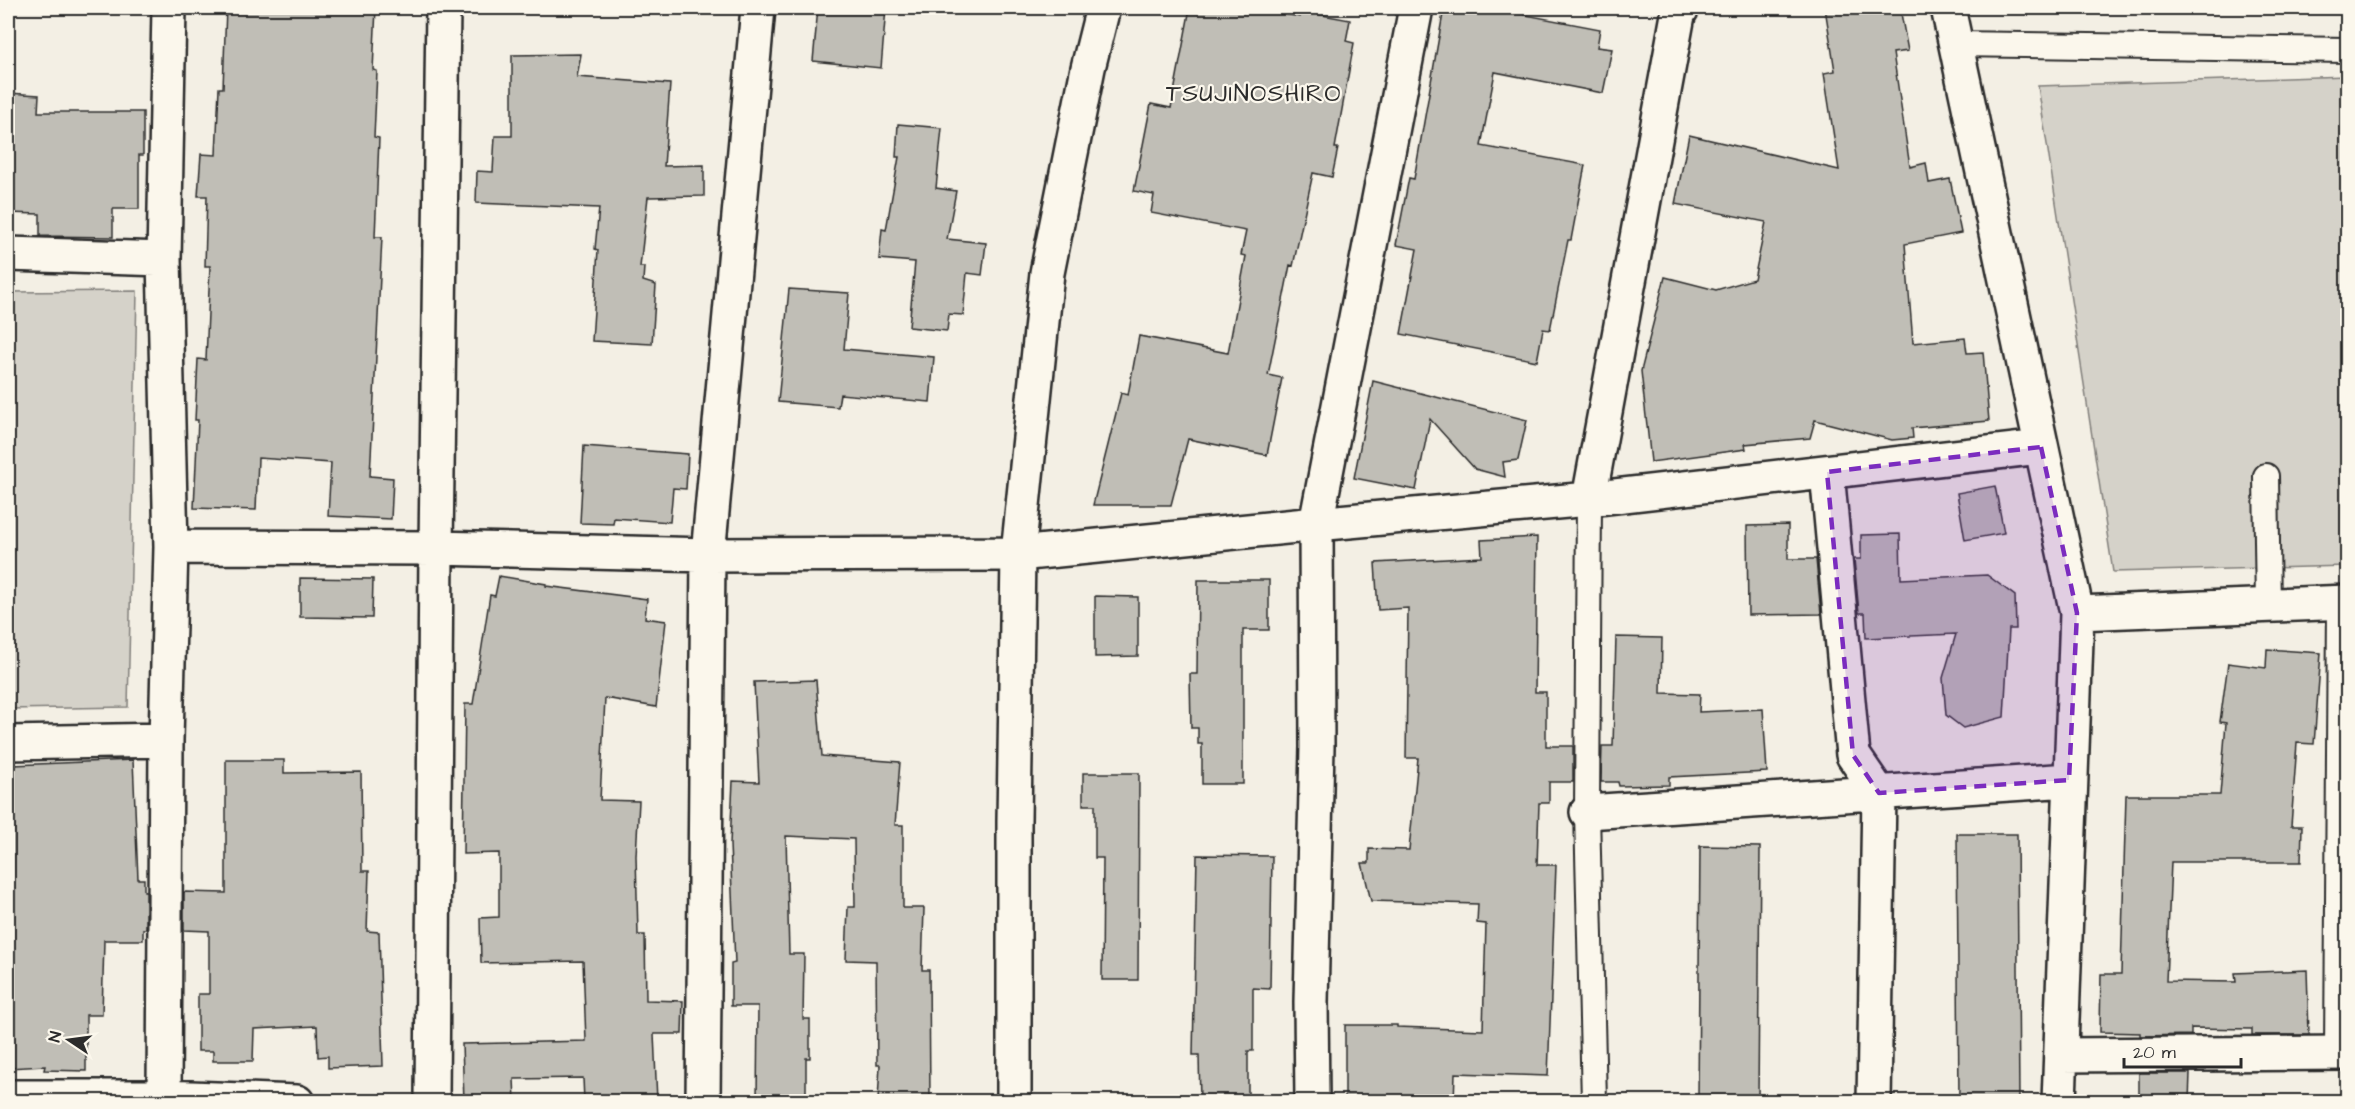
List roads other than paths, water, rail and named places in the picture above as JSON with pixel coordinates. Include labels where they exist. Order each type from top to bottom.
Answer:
[{"type":"street","points":[[164,1097],[166,740],[171,548],[165,259],[169,8]]},
{"type":"street","points":[[432,1101],[443,8]]},
{"type":"street","points":[[703,1101],[708,555],[758,8]]},
{"type":"street","points":[[1014,1101],[1014,821],[1018,554],[1047,273],[1088,68],[1103,8]]},
{"type":"street","points":[[1312,1101],[1311,1002],[1317,747],[1316,524],[1416,8]]},
{"type":"street","points":[[1948,8],[2077,613],[2059,1101]]},
{"type":"street","points":[[1590,499],[1672,10]]},
{"type":"street","points":[[8,254],[165,259]]},
{"type":"street","points":[[171,548],[436,548],[708,555],[1018,554],[1590,499],[2041,447]]},
{"type":"street","points":[[1827,472],[1853,755],[1879,793],[1874,1101]]},
{"type":"street","points":[[2077,613],[2344,603]]},
{"type":"street","points":[[8,743],[166,740]]},
{"type":"street","points":[[1587,812],[2070,780]]},
{"type":"street","points":[[2061,1055],[2342,1053]]},
{"type":"street","points":[[8,1097],[164,1097],[297,1101]]},
{"type":"lane","points":[[1955,44],[2348,50]]},
{"type":"lane","points":[[2266,476],[2268,606]]},
{"type":"lane","points":[[1590,499],[1587,812],[1594,1101]]},
{"type":"lane","points":[[2342,1053],[2344,603]]},
{"type":"district","name":"TSUJINOSHIRO","points":[[1254,93]]}]
